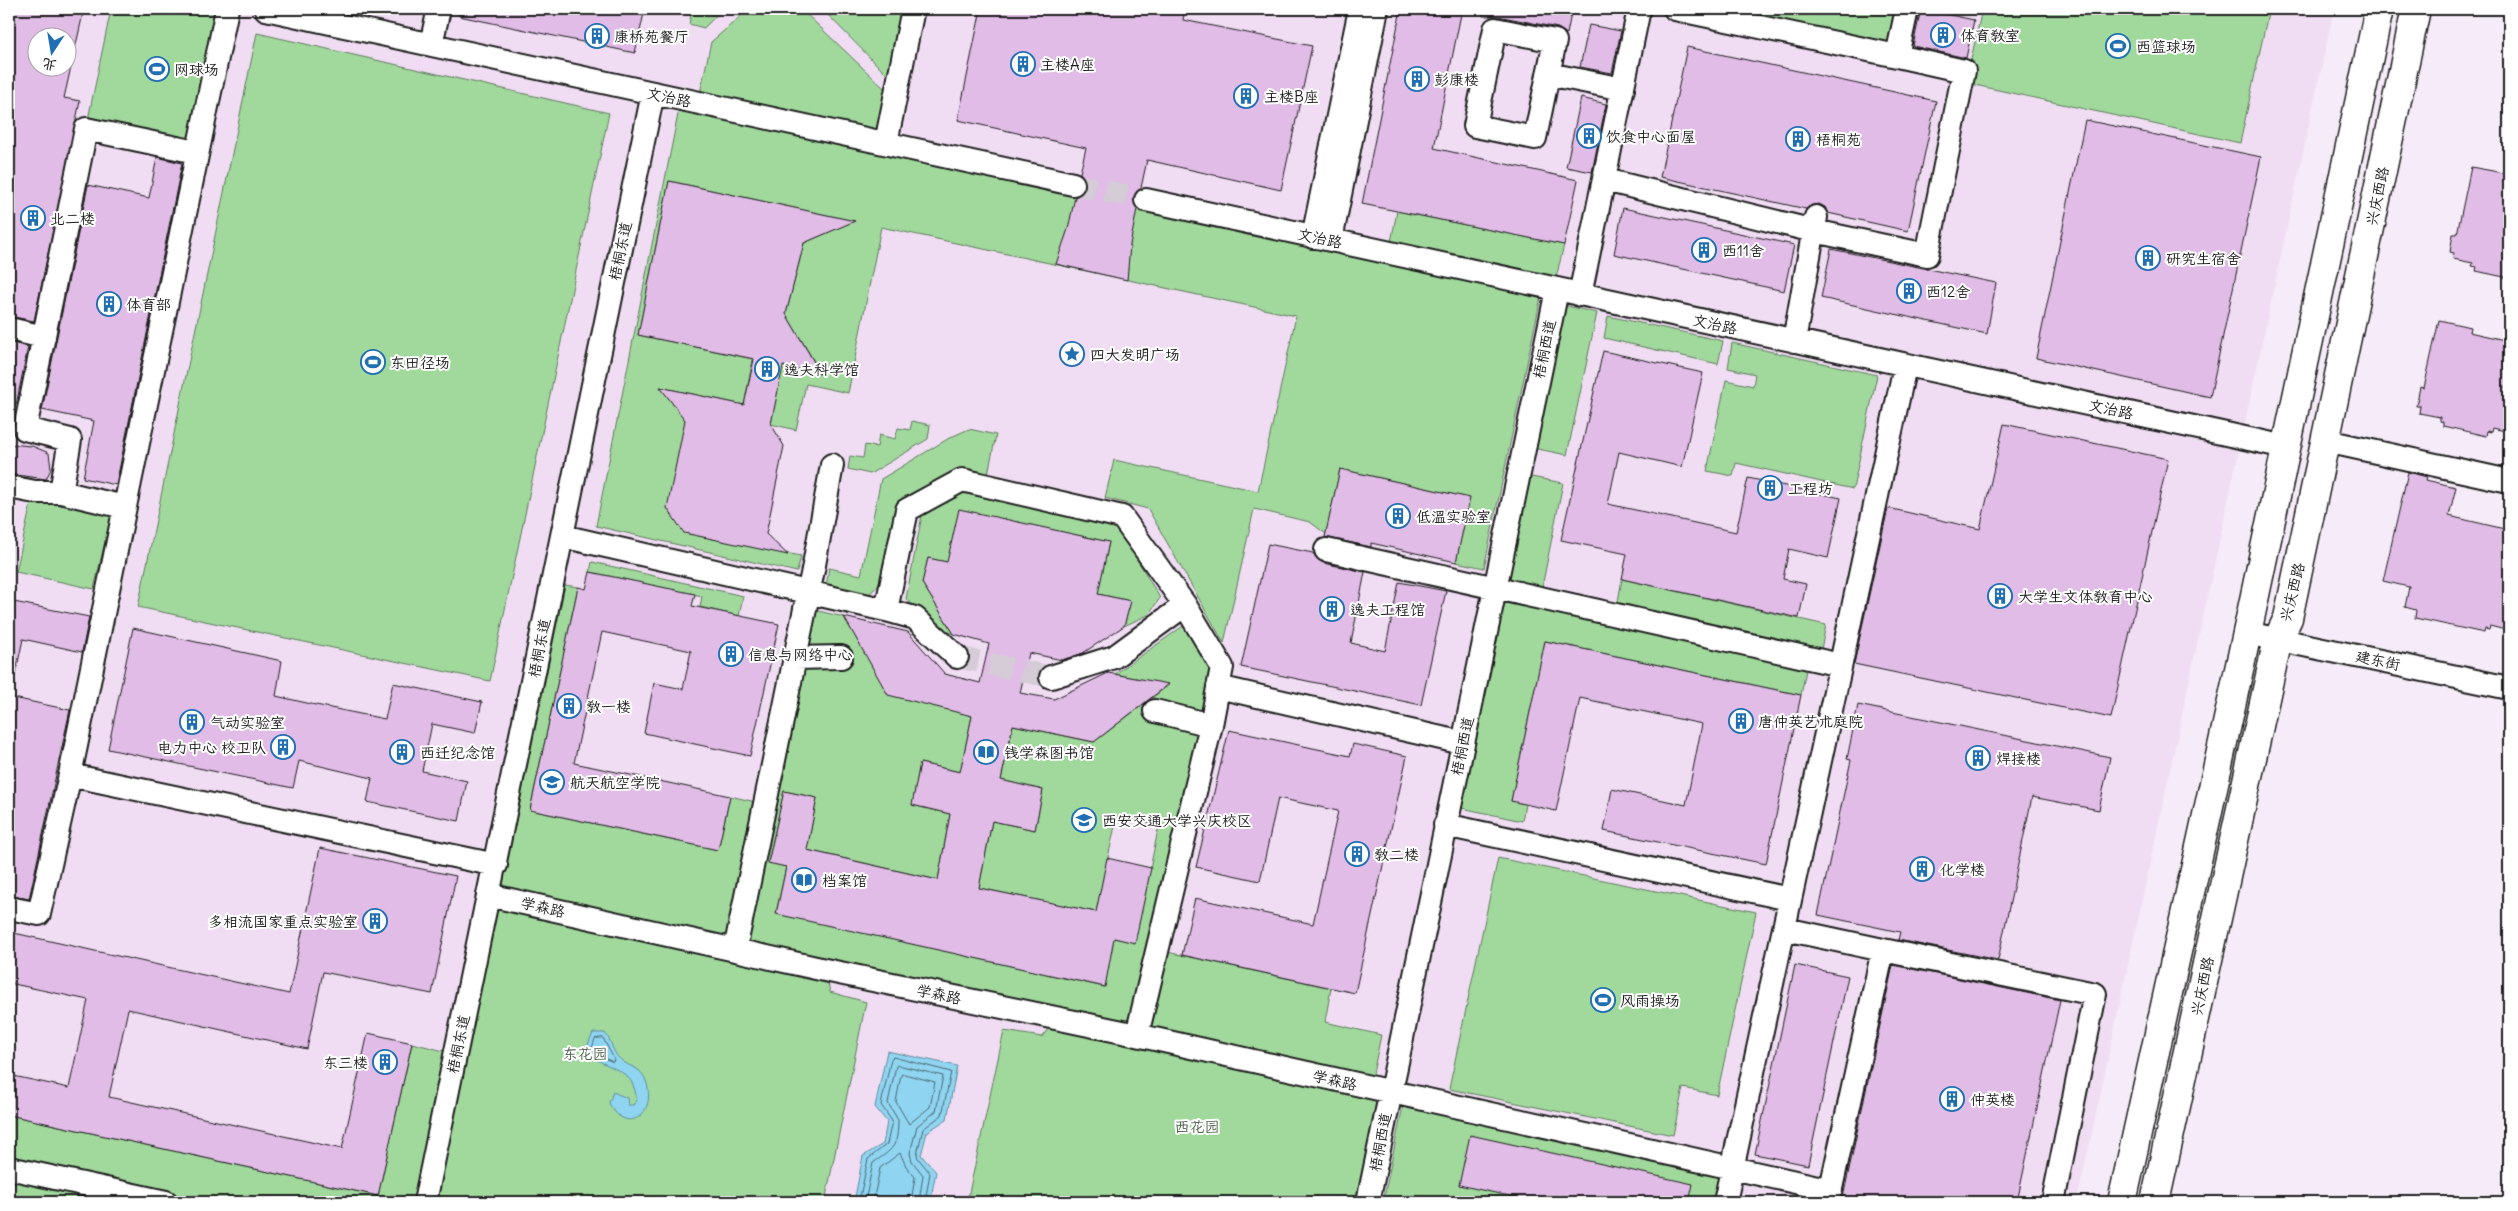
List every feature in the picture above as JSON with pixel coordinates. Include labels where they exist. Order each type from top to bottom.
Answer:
[{"type":"main road","points":[[2122,1202],[2247,633],[2379,9]]},
{"type":"main road","name":"兴庆西路","points":[[2155,1202],[2278,638],[2288,618],[2416,9]]},
{"type":"street","points":[[9,908],[39,914],[70,775],[196,152],[227,9]]},
{"type":"street","name":"文治路","points":[[266,9],[1073,184]]},
{"type":"street","points":[[432,44],[439,9]]},
{"type":"street","points":[[881,142],[902,9]]},
{"type":"street","points":[[881,142],[913,9]]},
{"type":"street","points":[[1322,239],[1360,9]]},
{"type":"street","points":[[1322,239],[1377,9]]},
{"type":"street","points":[[1580,295],[1639,9]]},
{"type":"street","points":[[1605,180],[1815,223],[1927,255],[1964,71],[1740,16],[1675,9]]},
{"type":"street","points":[[1897,56],[1907,9]]},
{"type":"street","points":[[1495,29],[1555,41],[1548,74],[1535,138],[1475,126],[1495,29]]},
{"type":"street","points":[[1548,74],[1623,89]]},
{"type":"street","name":"梧桐东道","points":[[425,1202],[488,895],[496,865],[653,93]]},
{"type":"street","points":[[61,492],[70,440],[25,429],[86,129],[196,152]]},
{"type":"street","name":"文治路","points":[[1146,200],[1905,366],[2286,446]]},
{"type":"street","points":[[1794,341],[1815,223]]},
{"type":"street","name":"梧桐西道","points":[[1368,1202],[1557,290]]},
{"type":"street","points":[[9,329],[44,337]]},
{"type":"street","points":[[1725,1202],[1905,366]]},
{"type":"street","points":[[2326,441],[2509,481]]},
{"type":"street","points":[[735,950],[808,593],[832,465]]},
{"type":"street","points":[[886,610],[907,510],[962,480],[1122,518],[1185,605],[1222,667],[1211,725],[1137,1035]]},
{"type":"street","points":[[9,487],[35,492],[61,492],[124,507]]},
{"type":"street","points":[[562,536],[915,618],[957,657]]},
{"type":"street","points":[[1326,550],[1840,665]]},
{"type":"street","points":[[1051,677],[1114,657],[1185,605]]},
{"type":"street","name":"建东街","points":[[2247,633],[2509,688]]},
{"type":"street","points":[[794,658],[842,657]]},
{"type":"street","points":[[1218,687],[1463,743]]},
{"type":"street","points":[[1155,712],[1211,725]]},
{"type":"street","points":[[70,775],[496,865]]},
{"type":"street","points":[[1445,825],[1790,899]]},
{"type":"street","name":"学森路","points":[[488,895],[735,950],[1137,1035],[1733,1168],[1830,1196]]},
{"type":"street","points":[[1784,929],[2095,994],[2053,1202]]},
{"type":"street","points":[[1830,1196],[1883,950]]},
{"type":"street","points":[[9,1168],[166,1202]]},
{"type":"shaded area","name":"西安交通大学兴庆校区","points":[[9,9],[2334,9],[2077,1202],[9,1202]]},
{"type":"green space","name":"网球场","points":[[111,9],[227,9],[196,152],[86,129]]},
{"type":"green space","points":[[692,9],[722,9],[704,28],[689,24]]},
{"type":"green space","points":[[749,9],[801,9],[886,90],[888,76],[822,9],[913,9],[886,143],[1543,287],[1484,568],[1456,562],[1469,498],[1340,469],[1326,534],[1310,522],[1254,509],[1224,643],[1148,509],[1105,498],[1114,460],[1258,491],[1296,316],[881,227],[848,393],[806,384],[796,430],[771,424],[782,366],[821,373],[786,314],[804,243],[854,221],[669,181],[638,335],[753,359],[744,405],[660,387],[685,420],[684,533],[801,556],[797,572],[596,526],[681,99],[698,103],[711,42]]},
{"type":"green space","points":[[1675,9],[1907,9],[1897,56]]},
{"type":"green space","name":"西篮球场","points":[[1982,9],[2269,9],[2240,143],[1966,83]]},
{"type":"green space","name":"东田径场","points":[[257,33],[609,113],[490,681],[138,607]]},
{"type":"green space","points":[[1397,211],[1564,245],[1556,278],[1391,242]]},
{"type":"green space","points":[[1563,305],[1597,313],[1567,455],[1533,448]]},
{"type":"green space","points":[[1608,316],[1723,341],[1718,364],[1604,338]]},
{"type":"green space","points":[[1732,343],[1877,375],[1853,489],[1736,463],[1733,476],[1707,471],[1726,380],[1753,386],[1755,374],[1728,368]]},
{"type":"green space","points":[[912,421],[930,425],[928,439],[870,474],[848,469],[850,456],[863,458],[865,445],[877,447],[879,435],[895,439],[898,428],[910,430]]},
{"type":"green space","points":[[969,429],[996,435],[988,474],[957,469],[897,504],[880,584],[869,594],[826,586],[829,568],[861,575],[881,479],[951,437]]},
{"type":"green space","points":[[1526,476],[1563,483],[1542,587],[1505,578]]},
{"type":"green space","points":[[966,489],[1116,524],[1160,598],[1148,615],[1124,626],[1131,601],[1055,585],[1073,569],[1102,575],[1109,542],[959,510],[952,543],[994,573],[928,558],[922,583],[954,634],[937,627],[906,599],[923,510]]},
{"type":"green space","points":[[32,499],[111,515],[94,589],[16,572]]},
{"type":"green space","points":[[592,562],[743,596],[739,616],[700,607],[702,596],[590,572]]},
{"type":"green space","points":[[1622,579],[1826,625],[1820,654],[1617,607]]},
{"type":"green space","points":[[565,585],[578,587],[530,810],[718,850],[730,796],[764,804],[805,608],[844,617],[863,650],[972,716],[960,772],[920,763],[912,805],[950,814],[938,880],[807,850],[817,798],[784,791],[768,862],[786,867],[776,913],[1104,987],[1114,938],[1135,942],[1159,825],[1117,817],[1096,912],[979,888],[992,821],[1035,830],[1043,790],[1001,780],[1013,725],[1094,742],[1169,685],[1115,674],[1186,624],[1218,687],[1158,950],[1331,988],[1325,1022],[1381,1035],[1370,1088],[1390,1092],[1368,1202],[967,1202],[1004,1031],[1042,1037],[1056,1018],[825,970],[830,992],[866,1002],[825,1202],[9,1202],[9,1115],[378,1196],[412,1043],[456,1054],[488,895],[500,897]]},
{"type":"green space","points":[[1502,597],[1807,665],[1801,695],[1545,641],[1511,801],[1525,804],[1522,821],[1457,807]]},
{"type":"green space","name":"风雨操场","points":[[1498,858],[1756,912],[1717,1095],[1683,1088],[1673,1135],[1449,1089]]},
{"type":"green space","points":[[1404,1101],[1730,1171],[1724,1202],[1383,1202]]},
{"type":"water","points":[[593,1033],[605,1033],[617,1056],[644,1076],[649,1093],[648,1103],[638,1117],[631,1120],[624,1119],[616,1113],[609,1103],[613,1092],[627,1098],[628,1105],[633,1105],[637,1100],[633,1085],[626,1076],[590,1055],[586,1049]]},
{"type":"water","points":[[887,1051],[957,1066],[947,1119],[927,1132],[921,1155],[936,1172],[930,1202],[854,1202],[863,1156],[883,1144],[887,1122],[875,1107]]},
{"type":"building","name":"北二楼","points":[[9,9],[84,9],[78,36],[78,28],[28,28],[28,78],[68,78],[64,98],[80,101],[34,321],[9,316]]},
{"type":"building","name":"康桥苑餐厅","points":[[460,9],[645,9],[635,53],[459,16]]},
{"type":"building","points":[[981,9],[1185,9],[1183,20],[1312,46],[1281,190],[1147,160],[1141,188],[1133,198],[1137,209],[1130,245],[1127,280],[1056,264],[1068,229],[1075,197],[1082,193],[1086,187],[1085,180],[1080,173],[1086,148],[958,120]]},
{"type":"building","name":"彭康楼","points":[[1401,9],[1462,9],[1434,148],[1578,180],[1564,245],[1362,204]]},
{"type":"building","points":[[1484,9],[1549,9],[1571,14],[1567,34],[1558,28],[1498,16],[1483,16]]},
{"type":"building","name":"体育教室","points":[[1921,9],[1974,20],[1966,58],[1913,46]]},
{"type":"building","points":[[1589,25],[1621,31],[1612,73],[1580,67]]},
{"type":"building","name":"梧桐苑","points":[[1687,47],[1936,101],[1908,231],[1828,213],[1825,207],[1819,204],[1812,205],[1806,209],[1660,177]]},
{"type":"building","name":"饮食中心面屋","points":[[1581,98],[1606,104],[1592,172],[1566,167]]},
{"type":"building","name":"研究生宿舍","points":[[2085,120],[2261,157],[2210,397],[2036,358]]},
{"type":"building","name":"体育部","points":[[157,157],[182,163],[116,485],[83,478],[94,421],[42,410],[88,185],[149,198]]},
{"type":"building","points":[[2471,167],[2509,174],[2509,278],[2476,271],[2477,267],[2472,266],[2473,263],[2453,259],[2454,253],[2450,252],[2453,234],[2457,234]]},
{"type":"building","name":"逸夫科学馆","points":[[669,181],[855,221],[804,243],[786,314],[821,374],[783,366],[771,424],[784,446],[766,534],[788,555],[684,533],[667,508],[685,420],[660,387],[744,405],[754,359],[638,335]]},
{"type":"building","name":"西11舍","points":[[1623,208],[1794,245],[1784,291],[1614,254]]},
{"type":"building","name":"西12舍","points":[[1831,249],[1996,283],[1987,334],[1821,298]]},
{"type":"building","points":[[2439,320],[2470,327],[2469,332],[2509,341],[2509,432],[2492,428],[2491,432],[2487,431],[2486,436],[2443,426],[2440,417],[2419,413],[2420,406],[2416,406],[2420,387],[2424,388]]},
{"type":"building","points":[[9,342],[28,347],[16,405],[9,404]]},
{"type":"building","name":"工程坊","points":[[1603,351],[1703,373],[1682,467],[1619,452],[1608,504],[1736,532],[1748,478],[1841,498],[1828,558],[1789,549],[1783,579],[1806,584],[1799,618],[1622,579],[1627,554],[1561,540]]},
{"type":"building","name":"大学生文体教育中心","points":[[2004,424],[2168,459],[2111,718],[1854,664],[1888,508],[1980,529]]},
{"type":"building","points":[[9,444],[32,446],[49,453],[51,469],[46,479],[9,474]]},
{"type":"building","name":"低温实验室","points":[[1340,469],[1470,498],[1456,562],[1371,543],[1371,547],[1325,537]]},
{"type":"building","points":[[2408,472],[2427,477],[2426,480],[2456,487],[2449,516],[2509,530],[2509,631],[2490,626],[2489,630],[2485,629],[2484,633],[2415,618],[2416,610],[2405,607],[2409,587],[2383,581]]},
{"type":"building","name":"钱学森图书馆","points":[[959,509],[1109,542],[1098,594],[1131,601],[1124,626],[1083,653],[1062,660],[1029,653],[1020,693],[1054,699],[1108,673],[1169,684],[1094,742],[1013,725],[1001,780],[1043,790],[1035,830],[992,821],[979,888],[1096,912],[1107,858],[1151,868],[1135,943],[1114,938],[1105,987],[776,914],[786,867],[768,863],[784,791],[817,798],[807,850],[938,880],[950,814],[912,805],[920,763],[960,772],[972,716],[888,695],[844,617],[908,632],[945,674],[980,683],[989,644],[954,634],[922,583],[928,558],[947,562]]},
{"type":"building","name":"逸夫工程馆","points":[[1268,544],[1313,553],[1323,563],[1365,572],[1351,643],[1385,651],[1399,582],[1446,591],[1421,705],[1241,667]]},
{"type":"building","name":"教一楼","points":[[590,572],[695,594],[692,606],[779,624],[750,756],[644,733],[654,683],[683,689],[691,651],[602,632],[574,763],[730,796],[718,850],[530,810],[578,587],[586,589]]},
{"type":"building","points":[[9,601],[89,617],[82,652],[23,639],[16,672],[9,671]]},
{"type":"building","points":[[133,628],[282,661],[276,696],[311,704],[385,719],[393,683],[482,702],[475,733],[432,724],[422,771],[467,781],[459,821],[367,802],[372,778],[299,761],[293,788],[108,749]]},
{"type":"building","points":[[1545,641],[1801,695],[1766,864],[1604,831],[1612,789],[1686,805],[1702,724],[1580,698],[1556,811],[1511,801]]},
{"type":"building","points":[[9,697],[70,710],[29,899],[9,895]]},
{"type":"building","points":[[1858,705],[2110,757],[2099,810],[2032,797],[1998,960],[1898,940],[1900,932],[1818,915],[1851,760],[1847,759]]},
{"type":"building","name":"教二楼","points":[[1229,730],[1350,756],[1353,744],[1407,756],[1355,993],[1182,955],[1195,898],[1313,924],[1338,811],[1278,798],[1260,881],[1196,867]]},
{"type":"building","name":"东三楼","points":[[320,848],[456,876],[432,994],[323,972],[307,1049],[128,1009],[109,1097],[342,1149],[368,1033],[412,1043],[378,1196],[9,1115],[9,1075],[69,1088],[88,1000],[9,983],[9,957],[14,933],[289,994]]},
{"type":"building","points":[[1795,965],[1848,976],[1808,1165],[1755,1154]]},
{"type":"building","name":"仲英楼","points":[[1893,965],[2060,1000],[2017,1202],[1842,1202]]},
{"type":"building","points":[[1470,1135],[1693,1184],[1689,1202],[1536,1202],[1459,1185]]},
{"type":"tunnel","points":[[1073,184],[1146,200]]},
{"type":"tunnel","points":[[957,657],[1051,677]]},
{"type":"place","name":"体育教室","points":[[1943,35]]},
{"type":"place","name":"康桥苑餐厅","points":[[597,36]]},
{"type":"place","name":"西篮球场","points":[[2118,46]]},
{"type":"place","name":"主楼A座","points":[[1023,64]]},
{"type":"place","name":"网球场","points":[[157,69]]},
{"type":"place","name":"彭康楼","points":[[1417,79]]},
{"type":"place","name":"主楼B座","points":[[1246,96]]},
{"type":"place","name":"饮食中心面屋","points":[[1589,136]]},
{"type":"place","name":"梧桐苑","points":[[1798,139]]},
{"type":"place","name":"北二楼","points":[[33,218]]},
{"type":"place","name":"西11舍","points":[[1704,250]]},
{"type":"place","name":"研究生宿舍","points":[[2148,258]]},
{"type":"place","name":"西12舍","points":[[1909,291]]},
{"type":"place","name":"体育部","points":[[109,304]]},
{"type":"place","name":"四大发明广场","points":[[1072,354]]},
{"type":"place","name":"东田径场","points":[[373,362]]},
{"type":"place","name":"逸夫科学馆","points":[[767,369]]},
{"type":"place","name":"工程坊","points":[[1770,488]]},
{"type":"place","name":"低温实验室","points":[[1398,516]]},
{"type":"place","name":"大学生文体教育中心","points":[[2000,596]]},
{"type":"place","name":"逸夫工程馆","points":[[1332,609]]},
{"type":"place","name":"信息与网络中心","points":[[731,654]]},
{"type":"place","name":"教一楼","points":[[569,706]]},
{"type":"place","name":"唐仲英艺术庭院","points":[[1741,721]]},
{"type":"place","name":"气动实验室","points":[[192,722]]},
{"type":"place","name":"电力中心 校卫队","points":[[283,747]]},
{"type":"place","name":"西迁纪念馆","points":[[402,752]]},
{"type":"place","name":"钱学森图书馆","points":[[986,752]]},
{"type":"place","name":"焊接楼","points":[[1978,758]]},
{"type":"place","name":"航天航空学院","points":[[552,782]]},
{"type":"place","name":"西安交通大学兴庆校区","points":[[1084,820]]},
{"type":"place","name":"教二楼","points":[[1357,854]]},
{"type":"place","name":"化学楼","points":[[1922,869]]},
{"type":"place","name":"档案馆","points":[[804,880]]},
{"type":"place","name":"多相流国家重点实验室","points":[[375,921]]},
{"type":"place","name":"风雨操场","points":[[1603,1000]]},
{"type":"place","name":"东三楼","points":[[385,1062]]},
{"type":"place","name":"仲英楼","points":[[1952,1099]]},
{"type":"park label","name":"东花园","points":[[585,1053]]},
{"type":"park label","name":"西花园","points":[[1197,1126]]}]
